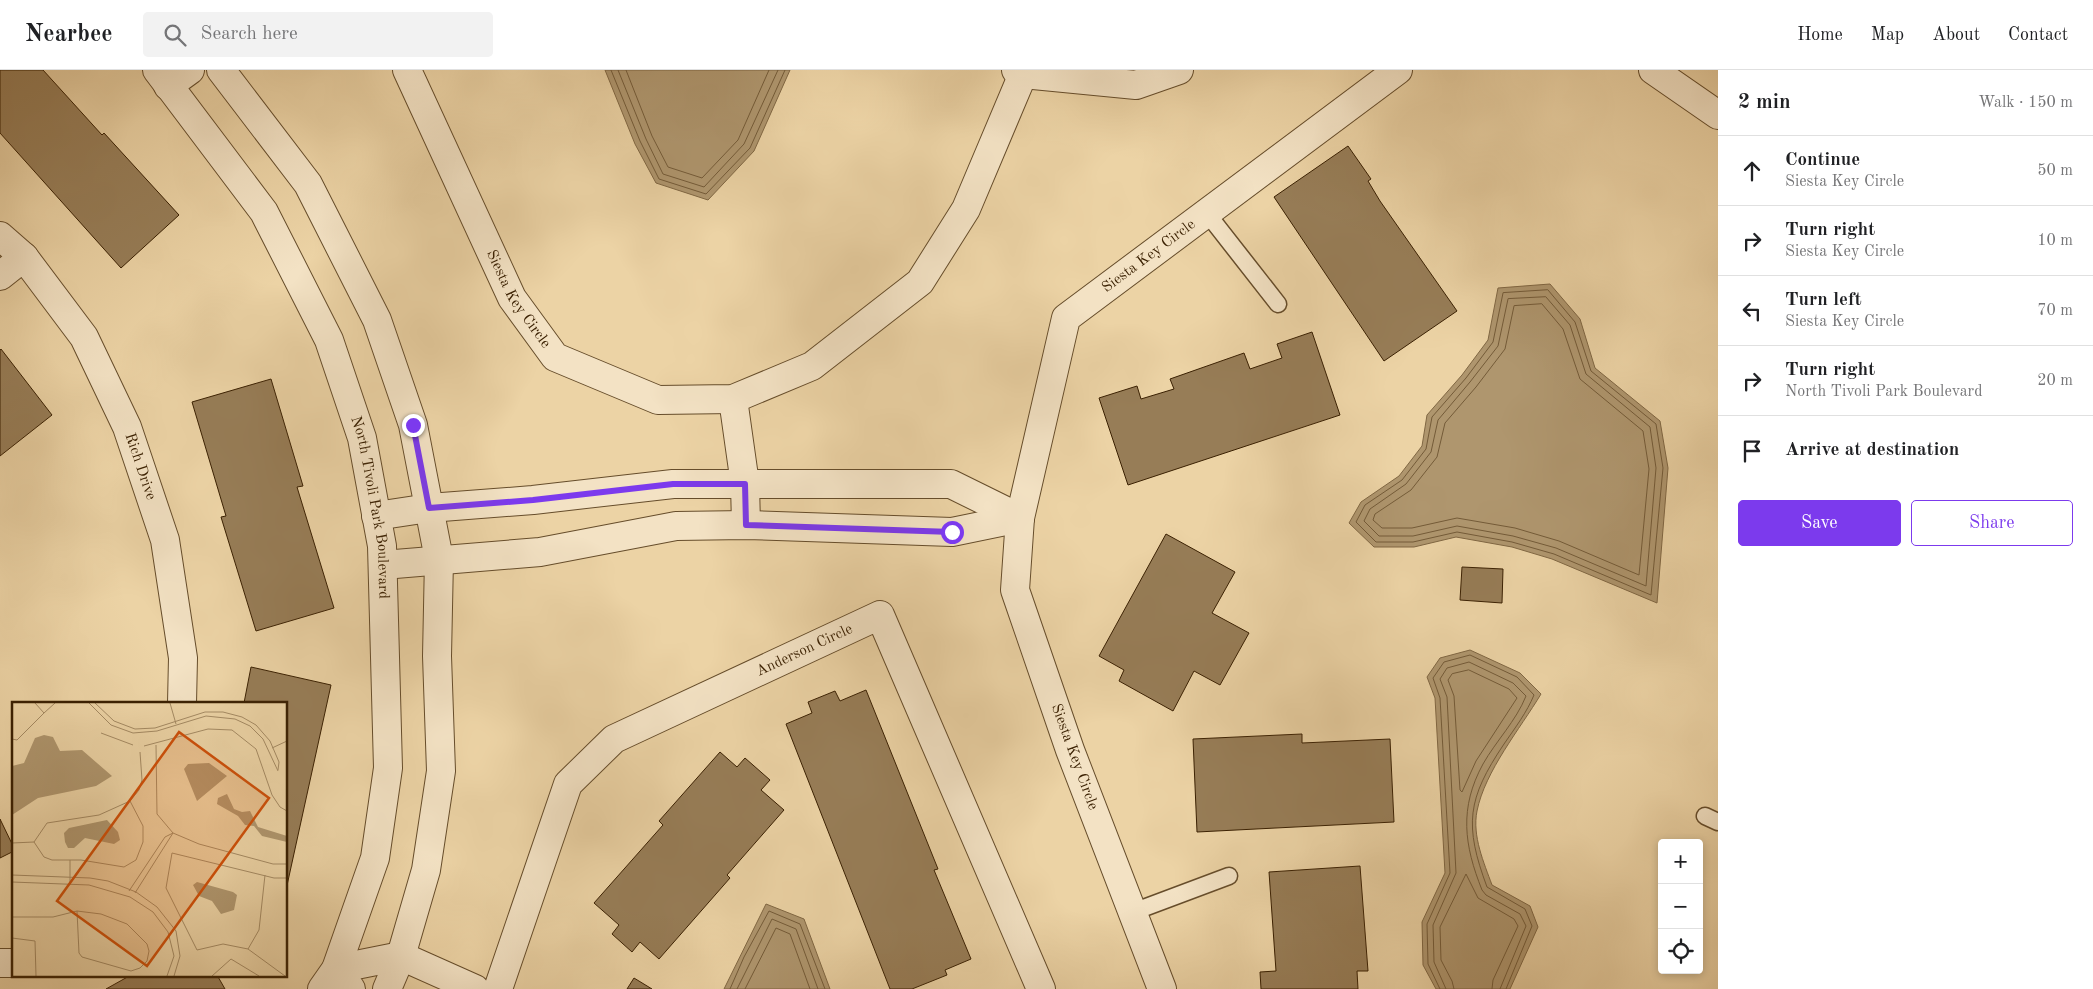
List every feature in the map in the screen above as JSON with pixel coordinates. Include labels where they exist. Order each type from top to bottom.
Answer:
[{"type":"street","points":[[162,78],[190,70]]},
{"type":"street","points":[[221,70],[308,184],[377,320],[413,425],[439,559],[437,656],[441,771],[426,870],[401,956],[386,989]]},
{"type":"street","name":"Siesta Key Circle","points":[[407,70],[512,298],[555,357],[658,400],[733,399],[812,366],[920,282],[966,209],[1020,72]]},
{"type":"street","points":[[1020,72],[1136,85],[1179,70]]},
{"type":"street","name":"Siesta Key Circle","points":[[1162,989],[1070,750],[1015,590],[1020,518],[1066,318],[1398,70]]},
{"type":"street","points":[[1653,70],[1718,115]]},
{"type":"street","name":"North Tivoli Park Boulevard","points":[[162,78],[264,212],[329,340],[362,438],[382,546],[388,768],[375,858],[336,982]]},
{"type":"street","name":"Rich Drive","points":[[0,236],[24,257],[84,337],[127,427],[165,540],[183,658],[182,702]]},
{"type":"street","points":[[0,276],[24,257]]},
{"type":"street","points":[[733,399],[745,484],[746,525]]},
{"type":"street","points":[[376,516],[429,508],[533,500],[673,484],[951,484],[1020,518]]},
{"type":"street","points":[[383,565],[540,552],[676,526],[746,525],[952,532],[1020,518]]},
{"type":"street","name":"Anderson Circle","points":[[498,989],[568,784],[614,739],[880,615],[1041,989]]},
{"type":"street","points":[[336,982],[401,956],[476,989]]},
{"type":"lane","points":[[1206,212],[1278,304]]},
{"type":"lane","points":[[1133,912],[1229,876]]},
{"type":"water","points":[[605,70],[790,70],[754,151],[708,200],[656,183],[635,144]]},
{"type":"water","points":[[1550,284],[1580,319],[1595,368],[1660,421],[1668,468],[1657,603],[1552,559],[1512,547],[1456,537],[1414,547],[1374,547],[1349,523],[1361,502],[1399,476],[1422,446],[1427,415],[1462,375],[1488,340],[1498,288]]},
{"type":"water","points":[[1470,650],[1520,673],[1541,694],[1487,781],[1481,796],[1476,820],[1477,840],[1492,885],[1530,906],[1538,927],[1510,989],[1436,989],[1423,965],[1422,922],[1445,873],[1435,698],[1427,677],[1440,658]]},
{"type":"water","points":[[766,904],[804,919],[830,989],[724,989]]},
{"type":"building","points":[[0,70],[43,70],[179,215],[121,268],[0,133]]},
{"type":"building","points":[[1348,146],[1371,179],[1368,181],[1380,201],[1457,311],[1384,361],[1274,197]]},
{"type":"building","points":[[1312,332],[1340,415],[1128,485],[1099,398],[1137,386],[1141,399],[1174,389],[1170,379],[1244,353],[1250,369],[1282,358],[1277,344]]},
{"type":"building","points":[[0,350],[52,415],[0,456]]},
{"type":"building","points":[[271,379],[303,486],[297,487],[334,608],[256,631],[221,517],[226,516],[192,402]]},
{"type":"building","points":[[1166,534],[1235,572],[1212,613],[1249,633],[1220,685],[1194,671],[1173,711],[1119,681],[1124,670],[1099,656]]},
{"type":"building","points":[[1462,567],[1503,569],[1502,603],[1460,600]]},
{"type":"building","points":[[251,667],[331,685],[288,881],[288,702],[244,702]]},
{"type":"building","points":[[866,690],[938,869],[934,870],[971,959],[945,970],[947,975],[912,989],[890,989],[786,724],[812,713],[808,702],[835,691],[840,701]]},
{"type":"building","points":[[1302,734],[1302,743],[1390,739],[1394,822],[1197,832],[1193,739]]},
{"type":"building","points":[[720,752],[737,767],[745,758],[770,780],[761,790],[784,810],[727,875],[730,878],[659,959],[640,942],[632,952],[612,934],[619,925],[594,903],[663,825],[659,821]]},
{"type":"building","points":[[0,819],[12,844],[12,852],[0,858]]},
{"type":"building","points":[[1360,866],[1368,971],[1357,971],[1358,989],[1261,989],[1260,972],[1276,971],[1269,872]]},
{"type":"building","points":[[129,976],[218,976],[225,989],[106,989]]},
{"type":"building","points":[[634,978],[652,989],[627,989]]},
{"type":"route","points":[[413,425],[429,508],[533,500],[673,484],[745,484],[746,525],[952,532]]}]
